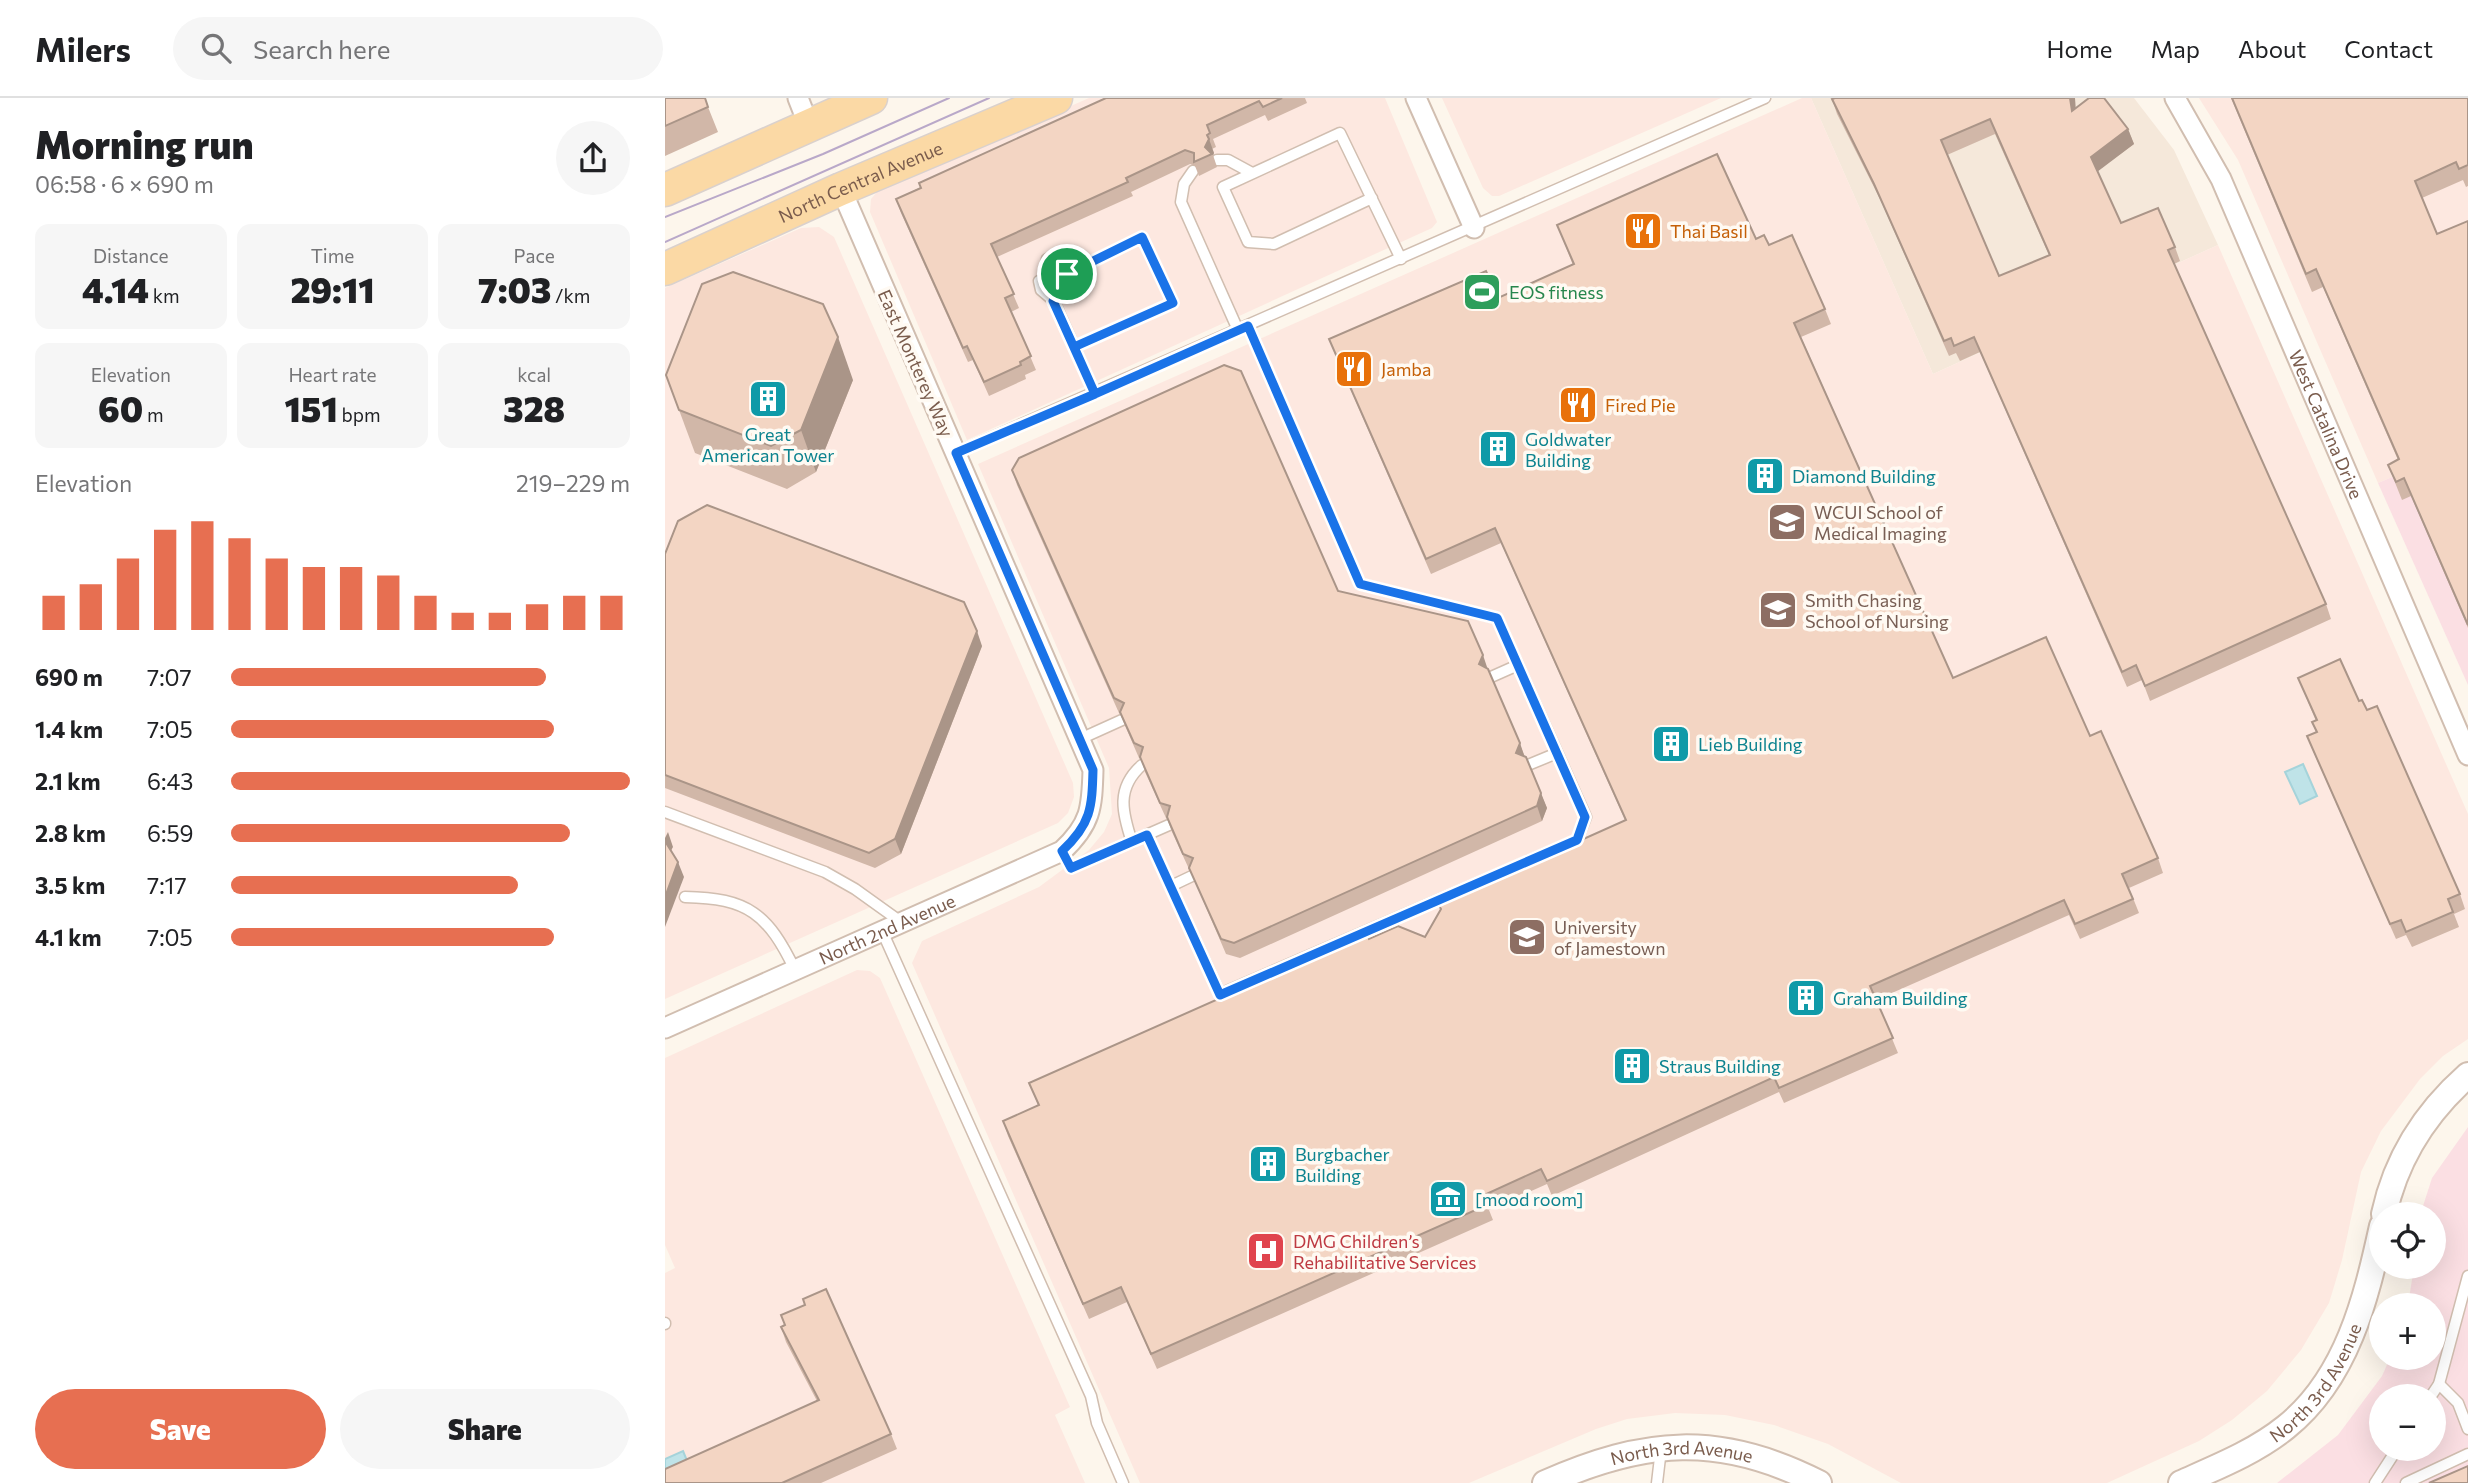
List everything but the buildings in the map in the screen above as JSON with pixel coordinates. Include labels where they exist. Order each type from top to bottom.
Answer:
[{"type":"main road","points":[[665,190],[804,112],[871,98]]},
{"type":"main road","name":"North Central Avenue","points":[[665,270],[841,189],[1056,98]]},
{"type":"street","points":[[1416,98],[1475,228]]},
{"type":"street","name":"West Catalina Drive","points":[[2175,98],[2221,179],[2468,755]]},
{"type":"street","name":"East Monterey Way","points":[[841,189],[1093,770],[1092,809]]},
{"type":"street","name":"North 2nd Avenue","points":[[665,1028],[1062,851],[1079,836],[1092,809]]},
{"type":"street","points":[[2387,1202],[2411,1143],[2436,1106],[2468,1075]]},
{"type":"street","name":"North 3rd Avenue","points":[[2181,1483],[2240,1456],[2284,1429],[2321,1391],[2345,1348],[2366,1300],[2371,1279]]},
{"type":"street","name":"North 3rd Avenue","points":[[1545,1483],[1608,1457],[1661,1447],[1717,1448],[1751,1455],[1786,1466],[1819,1483]]},
{"type":"lane","points":[[956,453],[1475,228],[1765,98]]},
{"type":"lane","points":[[1372,198],[1274,244],[1248,242],[1223,187],[1340,133],[1372,198],[1401,260]]},
{"type":"lane","points":[[1217,160],[1228,160],[1252,173]]},
{"type":"lane","points":[[1192,172],[1184,184],[1181,202],[1238,330]]},
{"type":"lane","points":[[1053,301],[1067,274],[1142,237],[1173,303],[1074,347]]},
{"type":"lane","points":[[1047,259],[1065,254],[1085,263]]},
{"type":"lane","points":[[1039,281],[1041,290],[1053,301],[1095,394]]},
{"type":"lane","points":[[1147,835],[1220,995],[1577,840],[1585,817],[1497,618],[1360,584],[1248,326]]},
{"type":"lane","points":[[1491,677],[1518,665]]},
{"type":"lane","points":[[1080,739],[1122,720]]},
{"type":"lane","points":[[1528,765],[1557,753]]},
{"type":"lane","points":[[1132,842],[1121,801],[1125,785],[1142,765]]},
{"type":"lane","points":[[665,812],[825,872],[902,922]]},
{"type":"lane","points":[[1062,851],[1071,868],[1169,825]]},
{"type":"lane","points":[[1171,886],[1192,876]]},
{"type":"lane","points":[[685,897],[726,900],[751,909],[782,944],[795,970]]},
{"type":"lane","points":[[882,931],[1091,1396],[1097,1423],[1122,1483]]},
{"type":"lane","points":[[2439,1384],[2468,1276]]},
{"type":"lane","points":[[2446,1391],[2458,1403],[2468,1429]]},
{"type":"lane","points":[[1657,1483],[1661,1447]]},
{"type":"lane","points":[[2406,1483],[2468,1454]]},
{"type":"lane","points":[[2375,1483],[2389,1461]]},
{"type":"shaded area","points":[[1089,98],[1385,98],[1437,222],[1432,228],[967,440],[870,212],[871,199],[877,192]]},
{"type":"shaded area","points":[[1442,98],[1721,98],[1499,196],[1492,196],[1483,188]]},
{"type":"shaded area","points":[[1802,98],[1811,98],[1933,374],[2218,245],[2468,814],[2468,1039],[2443,1056],[2420,1079],[2381,1131],[2361,1172],[2342,1260],[2329,1303],[2301,1350],[2267,1391],[2232,1420],[2199,1441],[2107,1483],[1901,1483],[1828,1444],[1774,1425],[1725,1415],[1675,1413],[1627,1419],[1596,1429],[1469,1483],[1140,1483],[912,963],[922,941],[1039,887],[1089,850],[1104,832],[1112,814],[1109,768],[978,464]]},
{"type":"shaded area","points":[[1811,98],[2134,98],[2174,150],[2218,245],[1933,374]]},
{"type":"shaded area","points":[[2199,98],[2468,98],[2468,445],[2378,483],[2238,160]]},
{"type":"shaded area","points":[[819,227],[834,237],[1073,783],[1074,797],[1068,813],[1058,823],[665,999],[665,288],[801,228]]},
{"type":"shaded area","points":[[2468,445],[2468,685],[2378,483]]},
{"type":"shaded area","points":[[857,970],[870,971],[880,978],[1070,1407],[1055,1415],[1085,1483],[665,1483],[665,1273],[675,1268],[665,1245],[665,1058]]},
{"type":"shaded area","points":[[2468,1127],[2468,1483],[2277,1483],[2338,1435],[2369,1393],[2369,1461],[2446,1461],[2446,1384],[2376,1384],[2385,1370],[2446,1370],[2446,1293],[2410,1293],[2412,1279],[2446,1279],[2446,1202],[2424,1202],[2432,1178]]},
{"type":"water","points":[[2303,764],[2317,796],[2300,804],[2285,772]]},
{"type":"water","points":[[683,1451],[690,1468],[665,1481],[665,1459]]},
{"type":"tram line","points":[[665,217],[823,154],[949,98]]},
{"type":"tram line","points":[[665,242],[989,98]]},
{"type":"place","name":"Thai Basil","points":[[1643,231]]},
{"type":"place","name":"EOS fitness","points":[[1482,292]]},
{"type":"place","name":"Jamba","points":[[1354,369]]},
{"type":"place","name":"Great American Tower","points":[[768,399]]},
{"type":"place","name":"Fired Pie","points":[[1578,405]]},
{"type":"place","name":"Goldwater Building","points":[[1498,449]]},
{"type":"place","name":"Diamond Building","points":[[1765,476]]},
{"type":"place","name":"WCUI School of Medical Imaging","points":[[1787,522]]},
{"type":"place","name":"Smith Chasing School of Nursing","points":[[1778,610]]},
{"type":"place","name":"Lieb Building","points":[[1671,744]]},
{"type":"place","name":"University of Jamestown","points":[[1527,937]]},
{"type":"place","name":"Graham Building","points":[[1806,998]]},
{"type":"place","name":"Straus Building","points":[[1632,1066]]},
{"type":"place","name":"Burgbacher Building","points":[[1268,1164]]},
{"type":"place","name":"[mood room]","points":[[1448,1199]]},
{"type":"place","name":"DMG Children’s Rehabilitative Services","points":[[1266,1251]]},
{"type":"route","points":[[1067,274],[1053,301],[1095,394],[956,453],[1093,770],[1092,809],[1079,836],[1062,851],[1071,868],[1147,835],[1220,995],[1577,840],[1585,817],[1497,618],[1360,584],[1248,326],[1095,394],[1074,347],[1173,303],[1142,237],[1067,274]]}]
